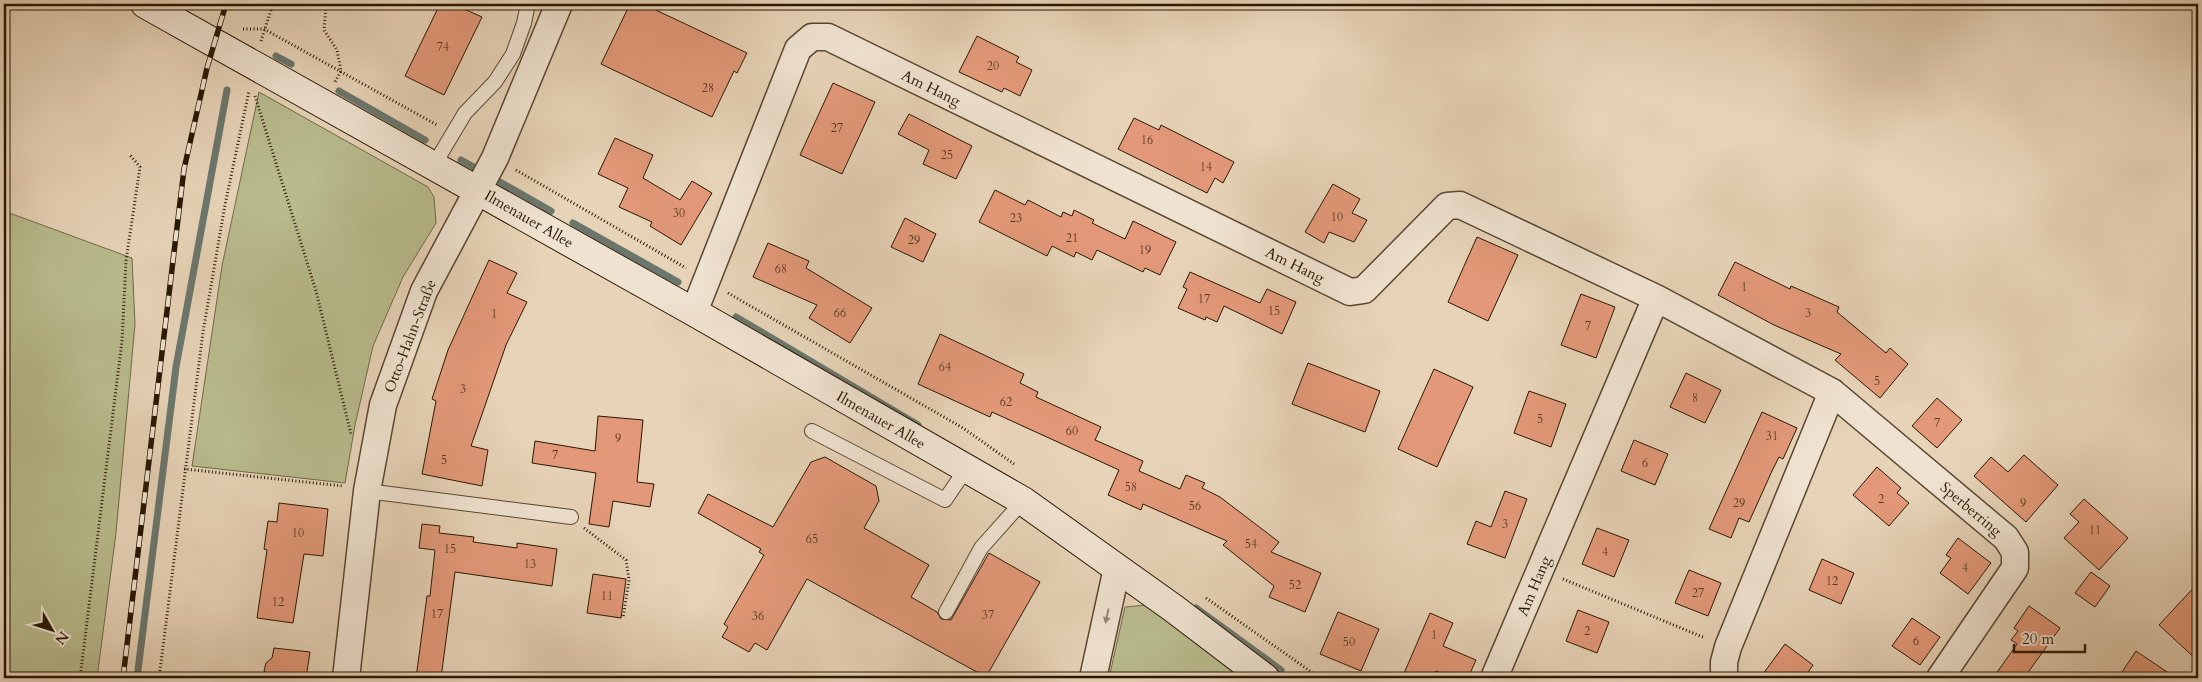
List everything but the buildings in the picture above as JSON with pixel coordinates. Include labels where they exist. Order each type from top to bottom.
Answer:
[{"type":"street","name":"Ilmenauer Allee","points":[[145,4],[694,312],[1022,501],[1117,568],[1265,678]]},
{"type":"street","name":"Ilmenauer Allee","points":[[478,190],[494,158],[559,4]]},
{"type":"street","name":"Am Hang","points":[[694,312],[798,49],[812,38],[828,37],[1350,292],[1364,290],[1447,206],[1460,205],[1656,298],[1542,570],[1494,678]]},
{"type":"street","name":"Otto-Hahn-Straße","points":[[346,678],[367,491],[383,405],[424,291],[478,190]]},
{"type":"street","name":"Sperberring","points":[[1656,298],[1832,392],[2006,538],[2015,552],[2015,568],[1940,678]]},
{"type":"street","points":[[1724,678],[1724,662],[1728,647],[1832,392]]},
{"type":"street","points":[[1094,678],[1117,568]]},
{"type":"lane","points":[[434,165],[465,113],[495,82],[513,54],[524,23],[528,4]]},
{"type":"lane","points":[[812,430],[945,500],[966,469]]},
{"type":"lane","points":[[367,491],[571,517]]},
{"type":"lane","points":[[946,612],[981,548],[1022,501]]},
{"type":"path","points":[[240,29],[264,29],[273,4]]},
{"type":"path","points":[[321,103],[341,71],[337,50],[324,30],[326,6]]},
{"type":"path","points":[[159,678],[203,332],[225,205],[251,83],[273,146],[316,291],[353,442],[376,445]]},
{"type":"path","points":[[80,678],[122,341],[126,261],[140,167],[130,155]]},
{"type":"path","points":[[184,470],[342,486],[367,491]]},
{"type":"path","points":[[594,535],[626,560],[629,580],[624,618]]},
{"type":"path","points":[[1542,570],[1728,647]]},
{"type":"green space","points":[[259,92],[428,187],[434,197],[436,223],[403,277],[373,346],[355,425],[345,483],[192,466],[222,266]]},
{"type":"green space","points":[[4,211],[132,258],[135,324],[116,533],[97,678],[4,678]]},
{"type":"green space","points":[[1146,605],[1241,678],[1109,678],[1125,607]]},
{"type":"waterway","points":[[276,56],[291,64]]},
{"type":"waterway","points":[[137,678],[176,367],[227,90]]},
{"type":"waterway","points":[[339,91],[425,140]]},
{"type":"waterway","points":[[461,160],[481,171]]},
{"type":"waterway","points":[[491,177],[551,211]]},
{"type":"waterway","points":[[573,223],[678,282]]},
{"type":"waterway","points":[[736,317],[918,425]]},
{"type":"waterway","points":[[1196,608],[1281,670]]},
{"type":"railway","points":[[123,678],[184,169],[207,68],[226,4]]}]
